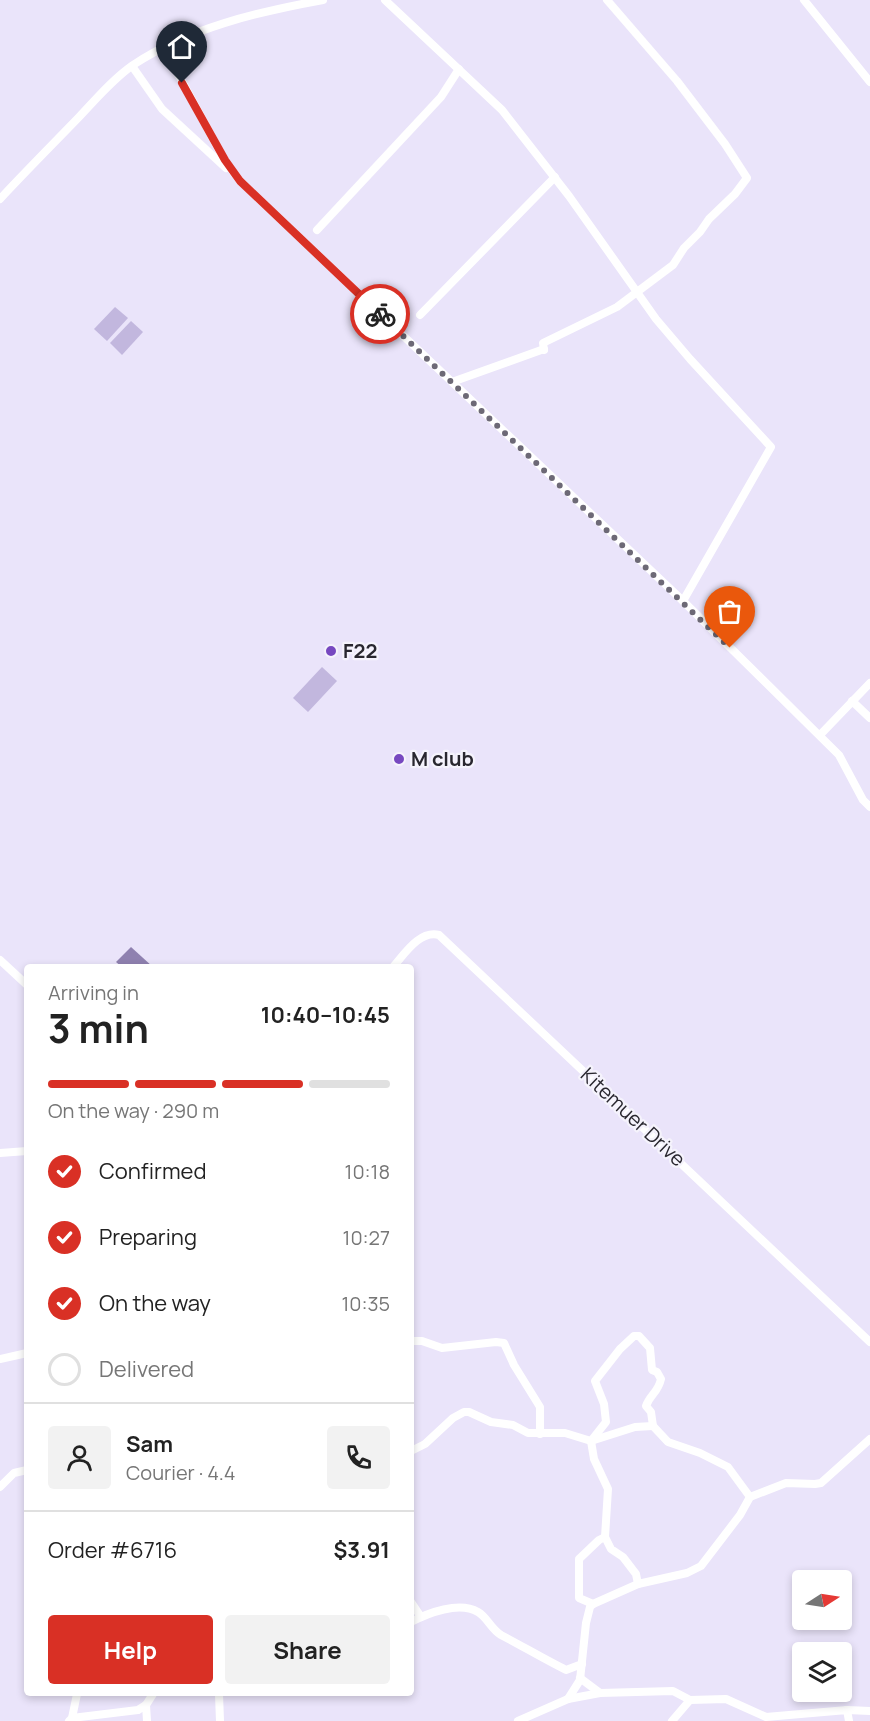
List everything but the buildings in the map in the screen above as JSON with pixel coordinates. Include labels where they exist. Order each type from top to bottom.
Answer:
[{"type":"street","points":[[0,199],[108,87],[132,66],[192,34],[245,17],[323,0]]},
{"type":"street","points":[[386,0],[502,110],[555,177],[656,319],[771,447],[683,602]]},
{"type":"street","points":[[452,382],[544,350],[543,343],[617,307],[673,266],[684,248],[735,194],[747,177],[677,81],[607,0]]},
{"type":"street","points":[[804,0],[870,82]]},
{"type":"street","points":[[164,48],[220,152],[240,181]]},
{"type":"street","points":[[132,66],[162,109],[452,382],[820,735],[839,755],[863,800],[870,807]]},
{"type":"street","points":[[317,230],[441,97],[459,69]]},
{"type":"street","points":[[420,315],[555,177]]},
{"type":"street","points":[[820,735],[870,683]]},
{"type":"street","points":[[852,701],[870,718]]},
{"type":"street","name":"Kitemuer Drive","points":[[396,964],[424,935],[439,935],[870,1342]]},
{"type":"street","points":[[0,960],[24,982]]},
{"type":"street","points":[[0,1153],[24,1151]]},
{"type":"street","points":[[638,1584],[636,1574],[623,1557],[611,1549],[605,1536],[608,1489],[594,1459],[591,1441],[606,1422],[604,1404],[595,1381],[620,1349],[636,1335],[650,1348],[651,1370],[657,1372],[661,1379],[659,1390],[648,1398],[646,1406],[651,1412],[653,1426],[668,1442],[700,1453],[728,1467],[750,1497]]},
{"type":"street","points":[[414,1341],[422,1341],[442,1348],[504,1343],[514,1365],[540,1407],[540,1434]]},
{"type":"street","points":[[0,1359],[24,1354]]},
{"type":"street","points":[[414,1449],[424,1444],[453,1418],[469,1412],[491,1422],[513,1425],[528,1433],[565,1433],[591,1441],[635,1427],[653,1426]]},
{"type":"street","points":[[568,1699],[580,1678],[586,1623],[593,1604],[638,1584],[687,1573],[701,1566],[719,1545],[750,1497],[786,1483],[821,1483],[870,1439]]},
{"type":"street","points":[[0,1487],[14,1473],[24,1471]]},
{"type":"street","points":[[593,1604],[579,1598],[579,1559],[605,1536]]},
{"type":"street","points":[[414,1606],[421,1617]]},
{"type":"street","points":[[414,1620],[442,1611],[462,1608],[472,1610],[478,1612],[499,1634],[566,1670],[582,1664]]},
{"type":"street","points":[[580,1678],[600,1693]]},
{"type":"street","points":[[518,1721],[532,1718],[568,1699],[600,1693],[673,1691],[690,1700],[726,1699],[766,1717],[847,1710],[870,1711]]},
{"type":"street","points":[[77,1696],[71,1719],[135,1711],[146,1705],[152,1696]]},
{"type":"street","points":[[219,1696],[220,1721]]},
{"type":"street","points":[[672,1721],[690,1700]]},
{"type":"street","points":[[146,1705],[147,1721]]},
{"type":"street","points":[[847,1710],[849,1721]]},
{"type":"shaded area","points":[[115,307],[128,318],[107,341],[94,329]]},
{"type":"shaded area","points":[[131,321],[143,332],[122,355],[110,343]]},
{"type":"shaded area","points":[[322,667],[337,681],[308,712],[293,698]]},
{"type":"shaded area","points":[[131,947],[150,964],[118,964],[116,962]]},
{"type":"way so far","points":[[380,314],[730,648]]},
{"type":"place","name":"F22","points":[[331,651]]},
{"type":"place","name":"M club","points":[[399,759]]},
{"type":"route","points":[[182,83],[225,160],[240,181],[380,314]]}]
